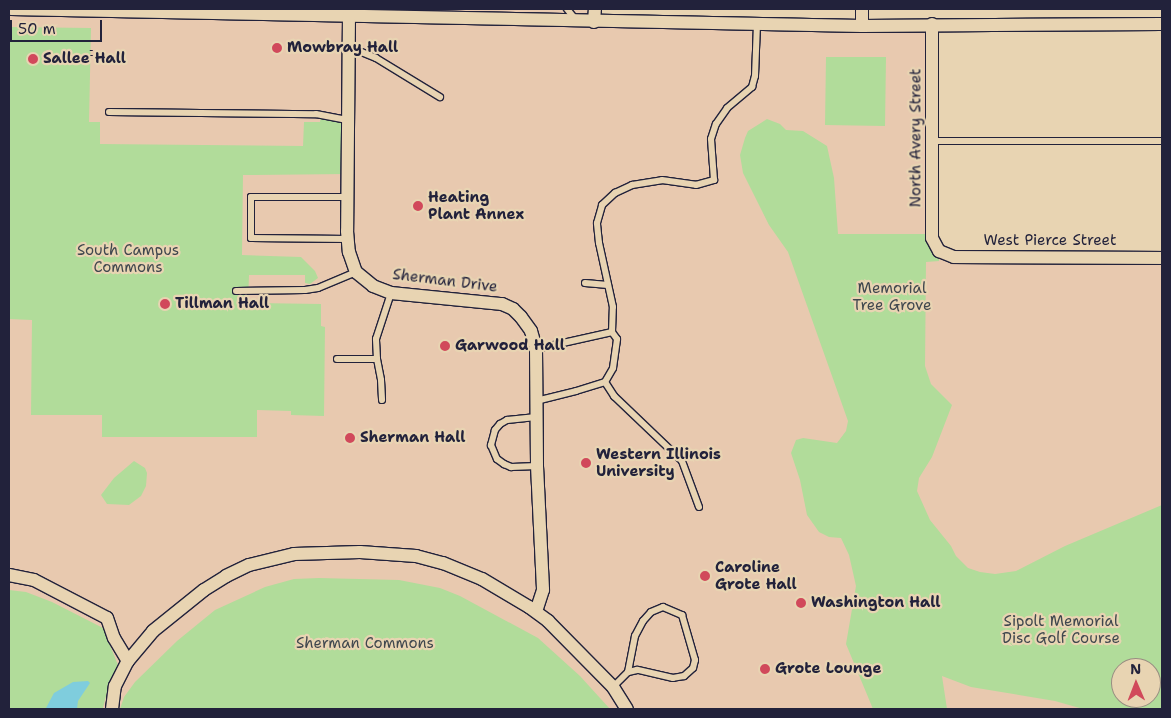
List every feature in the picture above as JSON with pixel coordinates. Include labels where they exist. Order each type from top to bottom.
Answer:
[{"type":"street","points":[[11,9],[349,15],[376,13],[577,21],[594,15],[756,24],[862,26],[932,24],[1162,24]]},
{"type":"street","points":[[862,9],[862,26]]},
{"type":"street","points":[[349,15],[348,239],[350,260],[356,272]]},
{"type":"street","name":"North Avery Street","points":[[932,24],[932,238],[939,251]]},
{"type":"street","name":"West Pierce Street","points":[[939,251],[954,257],[1162,258]]},
{"type":"street","name":"Sherman Drive","points":[[356,272],[373,286],[391,293],[502,304],[513,308],[531,331],[536,349],[537,466],[543,590],[536,611]]},
{"type":"street","points":[[112,709],[115,686],[128,661],[153,631],[204,590],[226,576],[249,565],[310,552],[389,553],[443,562],[482,579],[536,611],[613,687],[627,709]]},
{"type":"street","points":[[9,575],[41,583],[107,618],[114,638],[128,661]]},
{"type":"lane","points":[[567,9],[577,21]]},
{"type":"lane","points":[[536,400],[576,391],[604,382],[616,359],[616,339],[612,332],[613,307],[599,243],[597,223],[602,205],[615,193],[632,186],[662,180],[696,185],[714,180],[711,138],[716,124],[727,108],[752,88],[755,76],[756,24]]},
{"type":"lane","points":[[348,47],[376,58],[440,97]]},
{"type":"lane","points":[[109,112],[316,114],[348,120]]},
{"type":"lane","points":[[932,141],[1162,141]]},
{"type":"lane","points":[[347,198],[251,198],[251,238],[348,239]]},
{"type":"lane","points":[[236,291],[305,290],[318,288],[356,272]]},
{"type":"lane","points":[[585,284],[608,285]]},
{"type":"lane","points":[[382,400],[382,380],[377,358],[376,339],[391,293]]},
{"type":"lane","points":[[536,349],[612,332]]},
{"type":"lane","points":[[337,359],[377,358]]},
{"type":"lane","points":[[604,382],[614,396],[682,461],[699,506]]},
{"type":"lane","points":[[536,417],[507,420],[500,424],[495,430],[491,445],[497,459],[504,464],[511,467],[537,466]]},
{"type":"lane","points":[[613,687],[628,672],[637,670],[673,678],[684,676],[693,668],[695,660],[682,615],[675,610],[663,607],[651,612],[643,621],[635,636],[628,672]]},
{"type":"path","points":[[91,49],[91,56]]},
{"type":"shaded area","name":"Western Illinois University","points":[[9,9],[594,9],[594,21],[932,24],[932,238],[939,251],[1162,258],[1162,709],[9,709]]},
{"type":"green space","name":"South Campus Commons","points":[[9,27],[91,28],[89,122],[100,122],[100,144],[303,146],[304,122],[320,122],[321,115],[348,120],[347,174],[243,175],[242,255],[301,257],[315,271],[318,278],[310,284],[305,283],[305,275],[249,275],[248,303],[321,304],[321,326],[325,327],[324,416],[291,415],[291,411],[257,410],[257,437],[102,437],[102,415],[31,415],[32,320],[9,319]]},
{"type":"green space","points":[[826,57],[886,57],[885,126],[825,125]]},
{"type":"green space","name":"Sipolt Memorial Disc Golf Course","points":[[767,119],[780,124],[786,130],[803,131],[827,146],[834,178],[838,234],[932,234],[939,251],[939,261],[926,262],[925,366],[931,384],[952,405],[932,457],[919,478],[917,491],[930,520],[951,546],[956,556],[968,568],[995,574],[1016,571],[1065,546],[1162,505],[1162,709],[1083,709],[1055,701],[971,687],[942,676],[947,709],[873,709],[846,644],[856,586],[849,555],[841,538],[829,537],[819,532],[807,515],[800,480],[791,453],[796,440],[803,438],[837,443],[846,431],[848,421],[788,252],[769,225],[743,173],[740,155],[748,131]]},
{"type":"green space","points":[[134,461],[145,468],[147,473],[146,486],[141,496],[129,505],[107,504],[101,495],[114,478]]},
{"type":"green space","name":"Sherman Commons","points":[[294,579],[399,580],[440,588],[460,596],[538,638],[580,676],[610,709],[120,709],[124,697],[135,682],[177,641],[215,610],[265,587]]},
{"type":"green space","points":[[9,590],[26,592],[52,602],[103,628],[118,665],[103,708],[9,709]]},
{"type":"water","points":[[88,681],[90,683],[78,701],[77,709],[43,709],[46,708],[54,693],[73,682]]},
{"type":"place","name":"Mowbray Hall","points":[[277,48]]},
{"type":"place","name":"Sallee Hall","points":[[33,59]]},
{"type":"place","name":"Heating Plant Annex","points":[[418,206]]},
{"type":"place","name":"Tillman Hall","points":[[165,304]]},
{"type":"place","name":"Garwood Hall","points":[[445,346]]},
{"type":"place","name":"Sherman Hall","points":[[350,438]]},
{"type":"place","name":"Western Illinois University","points":[[586,463]]},
{"type":"place","name":"Caroline Grote Hall","points":[[705,576]]},
{"type":"place","name":"Washington Hall","points":[[801,603]]},
{"type":"place","name":"Grote Lounge","points":[[765,669]]},
{"type":"park label","name":"Memorial Tree Grove","points":[[892,296]]}]
